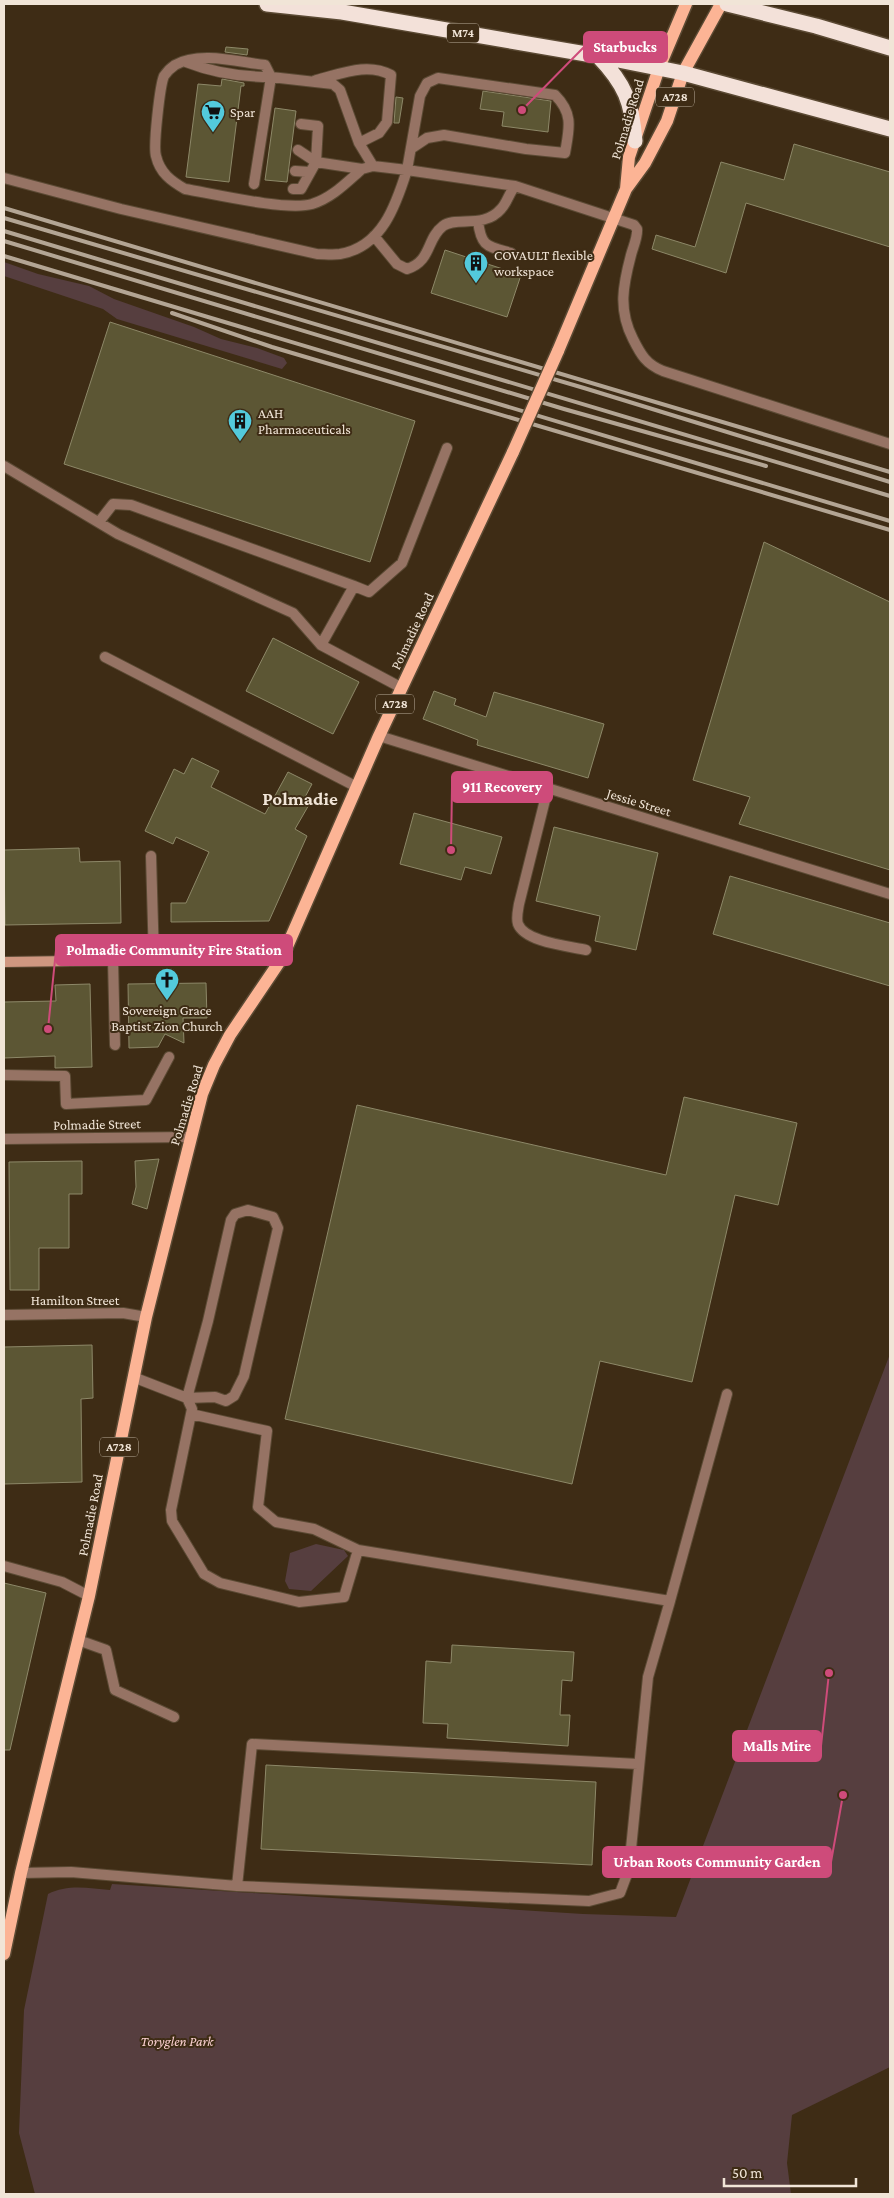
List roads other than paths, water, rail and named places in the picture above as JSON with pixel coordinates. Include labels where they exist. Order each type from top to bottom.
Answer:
[{"type":"highway","name":"M74","points":[[267,4],[342,12],[659,68],[890,129]]},
{"type":"highway","points":[[727,4],[816,26],[890,48]]},
{"type":"highway","points":[[598,56],[614,73],[625,90],[633,114],[635,141]]},
{"type":"main road","name":"Polmadie Road","points":[[4,1954],[21,1874],[89,1596],[146,1317],[190,1136],[214,1065],[247,1009],[282,958],[380,736],[513,452],[558,351],[626,188],[629,157],[659,68],[686,4]]},
{"type":"main road","name":"Polmadie Road","points":[[626,188],[645,164],[666,120],[683,73],[721,4]]},
{"type":"main road","points":[[4,962],[282,958]]},
{"type":"street","points":[[254,184],[260,166],[271,77],[265,65],[204,58],[174,65],[164,77],[155,142],[156,156],[163,172],[173,183],[185,189],[287,206],[310,204],[327,198],[362,169]]},
{"type":"street","points":[[310,81],[362,68],[381,70],[391,75],[387,122],[379,133],[359,143]]},
{"type":"street","points":[[271,77],[333,84],[340,90],[359,143],[373,166]]},
{"type":"street","points":[[4,178],[121,209],[317,254],[340,254],[361,246],[382,229],[397,204],[412,148],[420,96],[427,83],[438,78],[555,95],[564,104],[570,124],[565,153],[526,149],[444,135],[427,138],[412,148]]},
{"type":"street","points":[[293,189],[301,189],[316,162],[318,126],[301,124]]},
{"type":"street","points":[[298,150],[316,162],[362,169],[373,166],[407,170],[515,186],[634,225],[637,229],[622,291],[622,306],[627,327],[641,356],[648,364],[663,371],[890,444]]},
{"type":"street","points":[[295,171],[310,172]]},
{"type":"street","points":[[374,236],[398,264],[407,269],[416,266],[423,260],[440,228],[447,223],[478,221],[490,217],[502,209],[515,186]]},
{"type":"street","points":[[478,221],[482,242],[488,246],[511,253]]},
{"type":"street","points":[[98,522],[114,504],[131,505],[369,592],[402,563],[447,448]]},
{"type":"street","points":[[4,466],[118,534],[293,614],[322,645],[402,688]]},
{"type":"street","points":[[322,645],[354,586]]},
{"type":"street","points":[[105,657],[357,787]]},
{"type":"street","name":"Jessie Street","points":[[380,736],[890,894]]},
{"type":"street","points":[[548,788],[519,904],[517,922],[523,932],[534,938],[586,950]]},
{"type":"street","points":[[151,856],[154,960]]},
{"type":"street","points":[[113,960],[116,1044]]},
{"type":"street","points":[[4,1075],[65,1076],[66,1104],[146,1100],[169,1057]]},
{"type":"street","name":"Polmadie Street","points":[[4,1139],[190,1136]]},
{"type":"street","points":[[133,1377],[187,1398],[215,1397],[226,1401],[234,1396],[240,1388],[278,1228],[273,1216],[266,1213],[240,1211],[231,1220],[208,1321],[187,1398],[192,1409],[170,1510],[172,1522],[204,1574],[220,1583],[299,1602],[344,1597],[358,1550]]},
{"type":"street","name":"Hamilton Street","points":[[4,1314],[123,1313],[146,1317]]},
{"type":"street","points":[[21,1874],[93,1873],[237,1886],[589,1901],[620,1893],[629,1869],[648,1677],[727,1394]]},
{"type":"street","points":[[191,1414],[268,1432],[258,1506],[276,1522],[314,1529],[358,1550],[670,1601]]},
{"type":"street","points":[[4,1566],[62,1582],[89,1596]]},
{"type":"street","points":[[78,1640],[106,1650],[115,1690],[174,1717]]},
{"type":"street","points":[[237,1886],[252,1744],[638,1764]]},
{"type":"railway","points":[[4,208],[890,472]]},
{"type":"railway","points":[[4,218],[584,388],[890,482]]},
{"type":"railway","points":[[4,231],[890,496]]},
{"type":"railway","points":[[4,241],[564,409],[766,466]]},
{"type":"railway","points":[[4,256],[890,521]]},
{"type":"railway","points":[[172,313],[272,347],[890,530]]},
{"type":"place","name":"Starbucks","points":[[522,110]]},
{"type":"place","name":"Spar","points":[[213,133]]},
{"type":"place","name":"COVAULT flexible workspace","points":[[476,284]]},
{"type":"place","name":"AAH Pharmaceuticals","points":[[240,442]]},
{"type":"place","name":"911 Recovery","points":[[451,850]]},
{"type":"place","name":"Sovereign Grace Baptist Zion Church","points":[[167,1001]]},
{"type":"place","name":"Polmadie Community Fire Station","points":[[48,1029]]},
{"type":"place","name":"Malls Mire","points":[[829,1673]]},
{"type":"place","name":"Urban Roots Community Garden","points":[[843,1795]]},
{"type":"district","name":"Polmadie","points":[[300,798]]},
{"type":"park label","name":"Toryglen Park","points":[[177,2041]]}]
